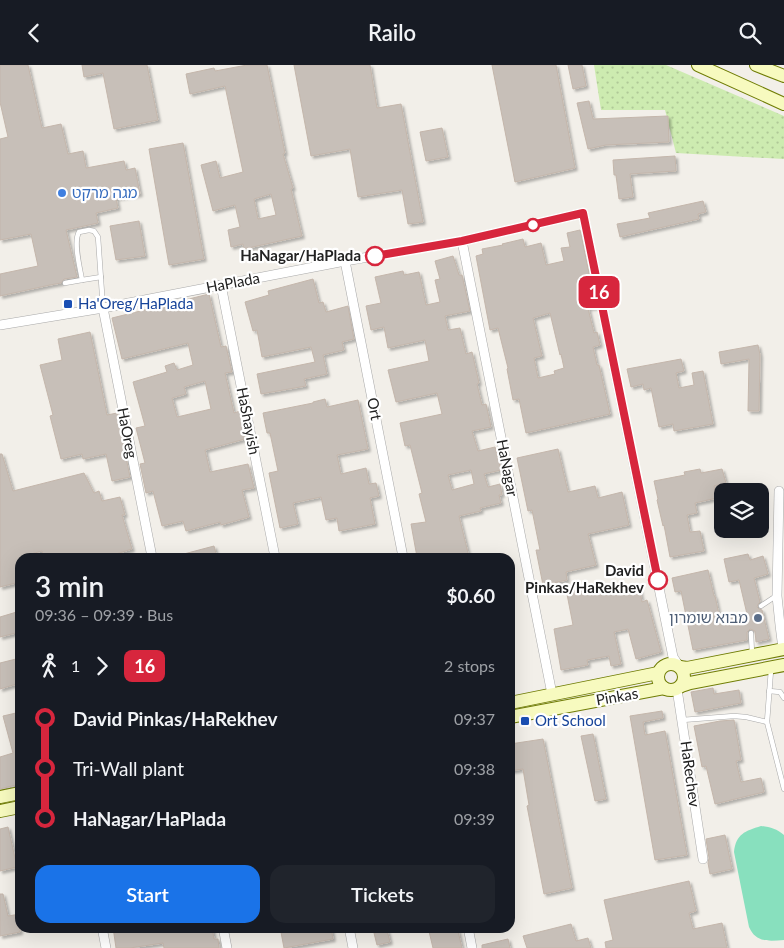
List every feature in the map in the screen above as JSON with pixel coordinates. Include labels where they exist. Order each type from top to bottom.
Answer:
[{"type":"street","points":[[698,65],[784,104]]},
{"type":"street","points":[[756,65],[784,76]]},
{"type":"street","name":"HaPlada","points":[[0,325],[103,308],[345,261],[462,241],[583,213],[673,657],[680,667]]},
{"type":"street","name":"HaNagar","points":[[462,241],[552,694]]},
{"type":"street","name":"Ort","points":[[345,261],[402,553]]},
{"type":"street","name":"HaShayish","points":[[221,285],[274,553]]},
{"type":"street","name":"HaOreg","points":[[103,308],[151,553]]},
{"type":"street","points":[[515,702],[658,673],[666,665],[673,664],[687,668],[784,649],[777,596],[779,491]]},
{"type":"street","points":[[658,673],[659,682],[674,688],[684,678],[680,667]]},
{"type":"street","name":"Pinkas","points":[[515,716],[674,688],[690,683],[778,667]]},
{"type":"street","name":"HaRechev","points":[[674,688],[682,720],[703,859]]},
{"type":"street","points":[[0,797],[15,794]]},
{"type":"street","points":[[0,811],[15,808]]},
{"type":"street","points":[[103,933],[106,948]]},
{"type":"street","points":[[225,933],[227,948]]},
{"type":"street","points":[[350,933],[353,948]]},
{"type":"street","points":[[469,933],[472,948]]},
{"type":"lane","points":[[82,280],[77,235],[79,232],[89,230],[94,231],[98,237],[103,308]]},
{"type":"lane","points":[[65,283],[101,277]]},
{"type":"lane","points":[[761,606],[777,596]]},
{"type":"lane","points":[[751,633],[752,655]]},
{"type":"lane","points":[[778,667],[770,691],[767,722],[784,789]]},
{"type":"lane","points":[[770,691],[780,692],[784,697]]},
{"type":"lane","points":[[682,720],[734,716],[767,722]]},
{"type":"green space","points":[[594,65],[666,65],[784,116],[784,159],[676,153],[665,110],[601,110]]},
{"type":"green space","points":[[761,826],[779,831],[784,835],[784,940],[764,940],[755,936],[749,927],[734,852],[737,841],[742,834]]},
{"type":"building","points":[[0,65],[28,65],[42,128],[61,124],[68,154],[83,151],[86,168],[124,161],[126,170],[135,168],[140,194],[116,198],[118,208],[96,213],[98,223],[66,230],[77,277],[64,279],[61,283],[0,296],[0,274],[38,266],[31,234],[0,240],[0,139],[8,137],[0,102]]},
{"type":"building","points":[[82,65],[147,65],[158,120],[114,129],[103,73],[84,77]]},
{"type":"building","points":[[247,65],[267,65],[285,153],[283,154],[293,188],[291,189],[302,236],[244,249],[243,244],[231,247],[228,230],[240,227],[235,205],[213,211],[201,165],[216,161],[220,178],[243,172],[225,86],[190,94],[186,74],[214,68],[215,71]],"holes":[[[271,194],[276,215],[258,219],[254,199]]]},
{"type":"building","points":[[294,65],[370,65],[377,108],[401,104],[423,222],[408,224],[402,190],[358,197],[350,149],[311,156]]},
{"type":"building","points":[[492,65],[556,65],[575,168],[515,182]]},
{"type":"building","points":[[568,65],[582,65],[586,86],[573,89]]},
{"type":"building","points":[[589,101],[593,119],[668,116],[669,142],[606,145],[588,149],[577,103]]},
{"type":"building","points":[[442,128],[448,157],[426,161],[420,132]]},
{"type":"building","points":[[183,143],[204,259],[169,265],[149,149]]},
{"type":"building","points":[[675,156],[676,171],[630,174],[633,197],[619,199],[613,160]]},
{"type":"building","points":[[703,201],[706,212],[698,214],[699,219],[620,237],[617,224],[650,218],[648,213]]},
{"type":"building","points":[[139,221],[145,256],[116,260],[110,226]]},
{"type":"building","points":[[580,230],[596,307],[588,308],[594,333],[597,332],[600,345],[593,347],[610,414],[526,433],[519,399],[513,400],[508,368],[498,328],[490,330],[476,256],[483,254],[482,249],[523,239],[525,247],[541,243],[546,265],[564,261],[561,248],[570,247],[567,233]],"holes":[[[550,313],[564,368],[554,371],[555,374],[538,378],[534,358],[542,356],[533,318]]]},
{"type":"building","points":[[453,256],[459,275],[462,275],[470,311],[445,316],[448,330],[460,328],[466,354],[472,352],[482,405],[486,404],[491,427],[472,431],[478,451],[495,447],[501,470],[484,474],[488,487],[500,484],[502,495],[499,495],[501,503],[480,508],[481,511],[459,516],[468,553],[416,553],[411,524],[426,522],[419,494],[422,493],[410,445],[405,446],[400,423],[442,414],[437,393],[396,402],[388,370],[429,361],[425,340],[388,348],[384,327],[371,330],[366,306],[381,303],[375,277],[403,271],[404,275],[419,272],[426,305],[440,302],[435,280],[440,279],[435,261]],"holes":[[[471,470],[474,484],[452,490],[448,475]]]},
{"type":"building","points":[[313,279],[319,303],[323,302],[326,312],[348,306],[354,339],[342,342],[344,350],[323,355],[327,374],[304,379],[306,386],[261,394],[257,374],[315,362],[311,347],[262,357],[257,330],[253,331],[245,302],[269,295],[268,291]]},
{"type":"building","points":[[209,294],[221,347],[226,346],[232,372],[225,373],[234,413],[240,411],[245,439],[205,450],[210,472],[248,464],[254,488],[242,490],[249,517],[221,525],[220,522],[186,531],[183,521],[162,526],[153,491],[146,493],[140,464],[145,463],[136,428],[145,426],[133,382],[167,372],[165,366],[174,363],[177,370],[193,365],[188,343],[122,359],[112,318]],"holes":[[[205,381],[211,409],[177,417],[172,398],[186,394],[184,387]]]},
{"type":"building","points":[[90,332],[107,415],[117,413],[130,477],[112,481],[106,454],[83,459],[82,454],[61,459],[50,416],[53,415],[40,365],[62,360],[58,339]]},
{"type":"building","points":[[758,345],[760,355],[759,411],[748,411],[749,359],[721,364],[719,352]]},
{"type":"building","points":[[681,359],[684,371],[676,373],[679,388],[694,385],[692,373],[703,371],[713,424],[674,431],[673,424],[659,427],[651,388],[644,390],[643,384],[631,387],[627,369]]},
{"type":"building","points":[[325,399],[327,407],[358,400],[368,449],[337,455],[341,474],[366,468],[369,484],[376,483],[379,496],[370,498],[375,524],[339,531],[337,518],[326,520],[321,497],[293,503],[298,524],[280,528],[269,473],[278,471],[270,433],[267,433],[263,413]]},
{"type":"building","points":[[558,449],[568,492],[595,486],[598,498],[622,492],[629,525],[588,534],[596,565],[566,572],[567,580],[543,585],[536,550],[540,550],[532,510],[528,511],[517,458]]},
{"type":"building","points":[[0,454],[2,454],[13,491],[84,473],[94,493],[99,491],[102,501],[120,497],[125,515],[122,515],[132,549],[119,553],[43,553],[42,551],[15,553],[15,583],[0,587]]},
{"type":"building","points":[[700,469],[701,473],[722,469],[726,483],[714,483],[714,499],[695,503],[697,513],[687,515],[690,532],[700,531],[704,551],[670,557],[654,481],[685,475],[684,472]]},
{"type":"building","points":[[214,546],[216,553],[188,553]]},
{"type":"building","points":[[748,554],[750,560],[763,556],[768,574],[754,578],[760,602],[757,607],[762,610],[769,639],[756,642],[755,631],[750,629],[747,632],[747,640],[693,650],[681,591],[675,592],[672,578],[708,570],[720,619],[747,614],[739,580],[729,582],[724,559]]},
{"type":"building","points":[[594,584],[595,591],[639,585],[642,602],[647,600],[661,652],[636,659],[628,629],[614,632],[621,664],[611,666],[609,656],[587,660],[588,665],[561,670],[554,629],[573,625],[566,589]]},
{"type":"building","points":[[15,612],[15,633],[0,637],[0,617]]},
{"type":"building","points":[[15,659],[15,684],[0,689],[0,663]]},
{"type":"building","points":[[713,688],[714,694],[739,690],[741,703],[695,712],[691,692]]},
{"type":"building","points":[[662,711],[663,718],[643,722],[645,735],[665,731],[687,855],[655,860],[630,716]]},
{"type":"building","points":[[15,713],[15,785],[0,789],[0,757],[13,753],[3,716]]},
{"type":"building","points":[[734,720],[741,760],[736,761],[741,782],[761,778],[764,792],[715,804],[706,766],[702,767],[694,726]]},
{"type":"building","points":[[593,734],[606,799],[595,801],[581,736]]},
{"type":"building","points":[[543,739],[572,888],[544,894],[527,806],[529,805],[523,769],[515,770],[515,743]]},
{"type":"building","points":[[8,827],[15,858],[15,867],[0,871],[0,829]]},
{"type":"building","points":[[725,835],[732,869],[710,874],[706,839]]},
{"type":"building","points":[[689,881],[696,911],[689,913],[693,929],[722,923],[727,948],[606,948],[605,942],[613,940],[604,900]]},
{"type":"building","points":[[0,894],[3,894],[8,916],[15,915],[15,933],[0,936]]},
{"type":"building","points":[[571,924],[576,941],[588,938],[591,948],[527,948],[523,936]]},
{"type":"building","points":[[114,933],[213,933],[214,939],[218,939],[219,948],[164,948],[163,943],[116,948]]},
{"type":"building","points":[[281,933],[332,933],[333,939],[284,948]]},
{"type":"building","points":[[374,933],[388,933],[390,942],[377,945]]},
{"type":"building","points":[[429,933],[458,933],[462,948],[433,948]]},
{"type":"building","points":[[508,939],[510,948],[482,948],[482,945]]},
{"type":"bus line","name":"16","points":[[375,256],[462,241],[583,213],[658,580]]},
{"type":"place","name":"מגה מרקט","points":[[62,193]]},
{"type":"place","name":"HaNagar/HaPlada","points":[[375,256]]},
{"type":"place","name":"Ha'Oreg/HaPlada","points":[[68,304]]},
{"type":"place","name":"David Pinkas/HaRekhev","points":[[658,580]]},
{"type":"place","name":"מבוא שומרון","points":[[758,618]]},
{"type":"place","name":"Ort School","points":[[525,721]]}]
